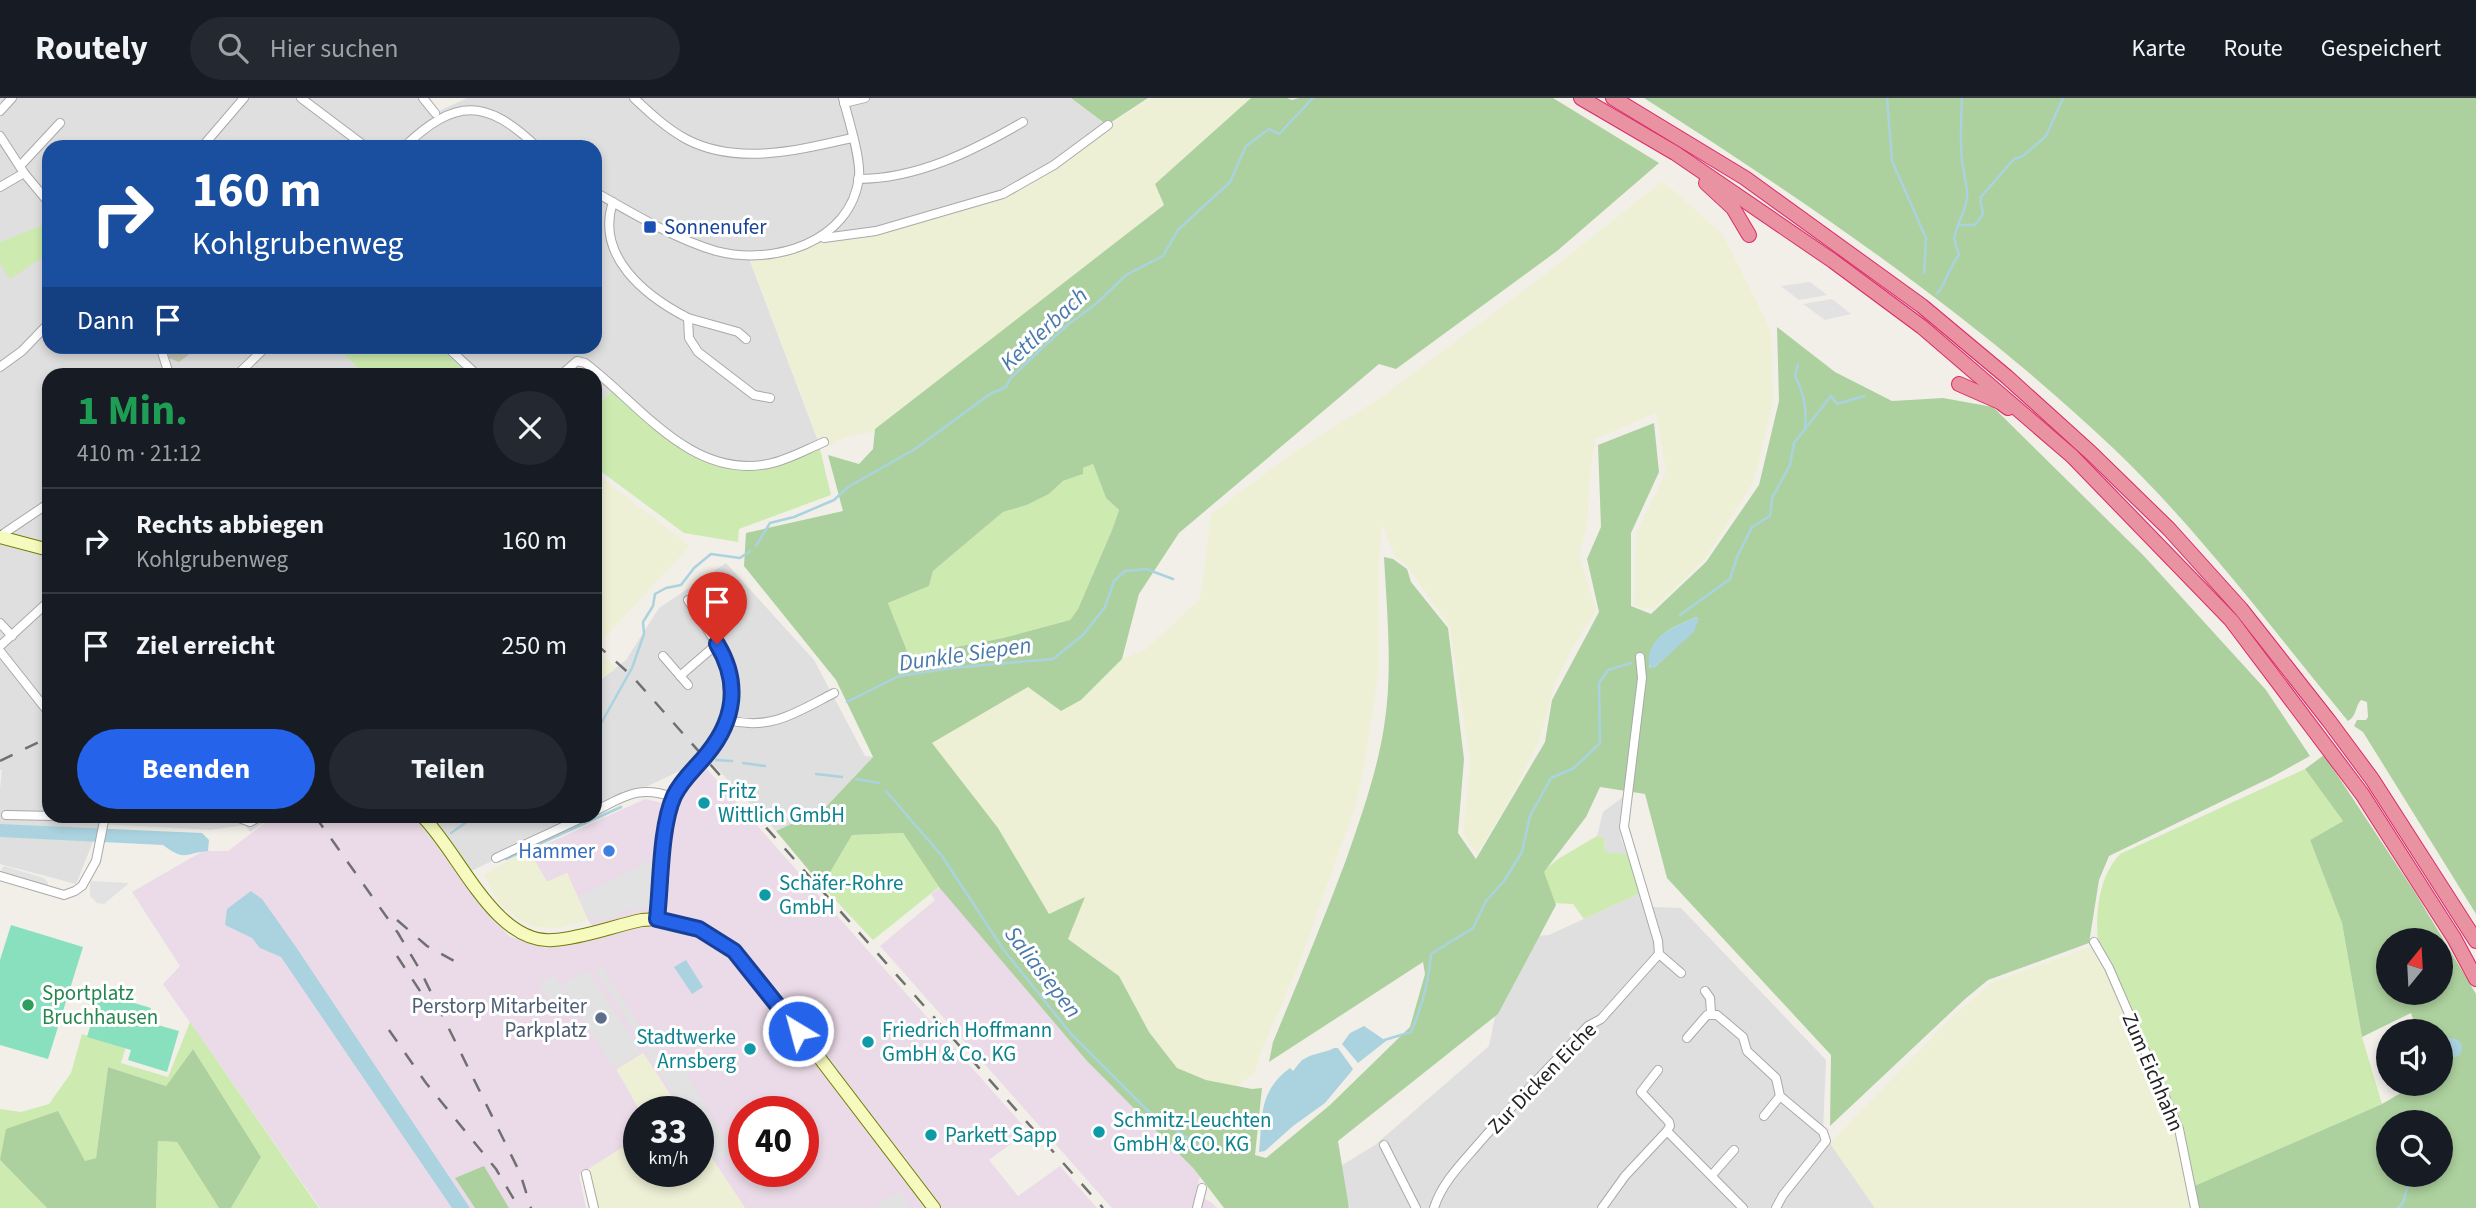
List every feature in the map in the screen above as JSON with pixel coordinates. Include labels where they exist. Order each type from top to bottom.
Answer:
[{"type":"highway","points":[[1581,98],[1675,153],[1833,261],[1922,327],[2072,456],[2231,620],[2369,805],[2454,938],[2476,979]]},
{"type":"highway","points":[[1613,98],[1745,178],[1922,306],[2007,377],[2169,529],[2241,609],[2329,721],[2372,779],[2476,941]]},
{"type":"highway","points":[[1675,153],[1733,208],[1749,235]]},
{"type":"highway","points":[[1959,384],[2000,402],[2072,456]]},
{"type":"street","points":[[0,111],[12,98]]},
{"type":"street","points":[[210,140],[244,98]]},
{"type":"street","points":[[301,98],[357,140]]},
{"type":"street","points":[[423,98],[435,113]]},
{"type":"street","points":[[634,98],[679,135],[699,145],[717,149],[778,153],[852,138]]},
{"type":"street","points":[[821,238],[846,213],[858,179],[858,165],[843,101],[865,98]]},
{"type":"street","points":[[410,140],[435,113],[465,102],[492,106],[511,119],[530,140]]},
{"type":"street","points":[[858,179],[893,177],[933,165],[1023,122]]},
{"type":"street","points":[[46,140],[60,123]]},
{"type":"street","points":[[602,196],[714,250],[753,254],[791,248],[821,238],[876,231],[1003,194],[1054,164],[1108,125]]},
{"type":"street","points":[[0,136],[42,194]]},
{"type":"street","points":[[0,187],[22,169],[42,145]]},
{"type":"street","points":[[613,202],[609,218],[610,233],[618,260],[642,286],[688,318],[738,332],[746,339]]},
{"type":"street","points":[[688,318],[689,338],[698,352],[754,395],[770,398]]},
{"type":"street","points":[[2,363],[22,351],[42,330]]},
{"type":"street","points":[[245,368],[259,354]]},
{"type":"street","points":[[455,354],[470,368]]},
{"type":"street","points":[[570,368],[577,362],[585,363],[591,368]]},
{"type":"street","points":[[602,378],[672,438],[694,452],[725,463],[740,466],[769,464],[824,442]]},
{"type":"street","points":[[0,537],[42,508]]},
{"type":"street","points":[[0,537],[42,548]]},
{"type":"street","points":[[657,919],[667,819],[673,797],[685,777],[708,752],[728,720],[733,687],[725,657],[688,600]]},
{"type":"street","points":[[42,608],[0,649],[42,704]]},
{"type":"street","points":[[0,623],[12,636]]},
{"type":"street","points":[[680,676],[717,644]]},
{"type":"street","points":[[663,656],[688,685]]},
{"type":"street","points":[[1640,657],[1642,678],[1624,827],[1658,941],[1659,954],[1681,973]]},
{"type":"street","points":[[728,720],[752,725],[776,722],[834,693]]},
{"type":"street","points":[[602,808],[636,792],[657,792],[673,797]]},
{"type":"street","points":[[6,815],[42,816]]},
{"type":"street","points":[[0,876],[64,895],[75,891],[82,886],[96,861],[103,823]]},
{"type":"street","points":[[427,823],[492,910],[510,927],[528,937],[552,940],[657,919],[699,929],[734,951],[786,1014],[934,1208]]},
{"type":"street","points":[[496,858],[571,823]]},
{"type":"street","name":"Zum Eichhahn","points":[[2094,942],[2109,968],[2179,1129],[2195,1208]]},
{"type":"street","name":"Zur Dicken Eiche","points":[[1434,1208],[1438,1196],[1457,1168],[1516,1101],[1588,1026],[1601,1019],[1659,954]]},
{"type":"street","points":[[1705,991],[1710,998],[1711,1013]]},
{"type":"street","points":[[1687,1038],[1711,1013]]},
{"type":"street","points":[[1711,1013],[1743,1037],[1747,1051],[1776,1078],[1780,1096],[1823,1132],[1826,1141],[1783,1195],[1776,1208]]},
{"type":"street","points":[[1602,1208],[1625,1176],[1670,1126],[1641,1092],[1658,1070]]},
{"type":"street","points":[[1764,1116],[1780,1096]]},
{"type":"street","points":[[1667,1130],[1743,1208]]},
{"type":"street","points":[[1384,1145],[1416,1208]]},
{"type":"street","points":[[1712,1175],[1734,1150]]},
{"type":"street","points":[[586,1174],[594,1208]]},
{"type":"street","points":[[1197,1208],[1202,1188]]},
{"type":"shaded area","points":[[0,98],[425,98],[437,112],[467,98],[1071,98],[1107,125],[1004,195],[826,240],[787,255],[750,261],[818,441],[777,460],[747,464],[708,456],[682,442],[615,388],[602,401],[602,368],[469,368],[454,354],[602,354],[602,140],[42,140],[42,354],[343,354],[358,368],[42,368],[42,823],[264,823],[250,832],[245,825],[210,830],[100,824],[76,884],[0,864]]},
{"type":"shaded area","points":[[1151,98],[1251,98],[1155,184],[1164,205],[872,432],[845,437],[830,446],[824,438],[817,437],[750,261],[787,255],[826,240],[1004,195]]},
{"type":"shaded area","points":[[1661,182],[1723,235],[1771,331],[1773,402],[1754,481],[1705,559],[1653,609],[1634,606],[1636,533],[1666,472],[1656,413],[1595,439],[1587,527],[1579,554],[1596,610],[1571,650],[1554,686],[1539,741],[1507,805],[1477,854],[1463,834],[1470,762],[1450,627],[1407,566],[1395,557],[1382,524],[1379,560],[1379,668],[1367,751],[1356,804],[1300,961],[1259,1057],[1255,1073],[1236,1086],[1206,1080],[1177,1068],[1149,1032],[1119,976],[1068,938],[1084,898],[1049,915],[998,828],[931,743],[1028,687],[1061,711],[1081,700],[1122,659],[1145,650],[1200,599],[1211,514],[1293,453],[1380,398],[1543,276]]},
{"type":"shaded area","points":[[1810,282],[1827,295],[1799,300],[1781,286]]},
{"type":"shaded area","points":[[1832,299],[1851,314],[1825,320],[1803,304]]},
{"type":"shaded area","points":[[168,354],[190,354],[179,362],[169,358]]},
{"type":"shaded area","points":[[602,478],[690,546],[602,640]]},
{"type":"shaded area","points":[[726,563],[814,660],[865,756],[873,757],[824,809],[776,831],[707,758],[602,808],[602,679],[626,660],[659,608]]},
{"type":"shaded area","points":[[602,655],[616,668],[602,679]]},
{"type":"shaded area","points":[[707,769],[1028,1131],[989,1160],[1018,1196],[1060,1166],[1097,1208],[745,1208],[731,1187],[819,1187],[819,1096],[728,1096],[728,1182],[714,1161],[714,1096],[671,1096],[643,1053],[617,1070],[632,1096],[623,1096],[623,1147],[579,1175],[586,1208],[320,1208],[163,984],[180,966],[132,892],[203,851],[228,851],[265,823],[417,823],[463,875],[483,906],[509,936],[545,948],[571,944],[599,937],[588,920],[567,873],[547,882],[529,852],[592,823],[602,823],[602,819],[645,799],[676,806],[690,784]]},
{"type":"shaded area","points":[[1623,797],[1619,825],[1627,854],[1605,853],[1604,837],[1597,836],[1603,812]]},
{"type":"shaded area","points":[[417,823],[571,823],[463,875]]},
{"type":"shaded area","points":[[528,849],[547,882],[567,873],[588,920],[560,928],[535,927],[519,920],[498,902],[484,875]]},
{"type":"shaded area","points":[[658,857],[656,885],[651,898],[653,903],[635,912],[632,908],[599,922],[596,917],[591,920],[579,896]]},
{"type":"shaded area","points":[[4,866],[44,878],[48,883],[47,888],[0,872]]},
{"type":"shaded area","points":[[90,881],[129,883],[104,904],[97,903],[90,896]]},
{"type":"shaded area","points":[[948,881],[1087,1061],[1194,1169],[1200,1177],[1195,1194],[1217,1208],[1112,1208],[880,946],[935,900],[931,894]]},
{"type":"shaded area","points":[[1640,893],[1647,910],[1653,907],[1681,908],[1826,1060],[1823,1132],[1875,1208],[1350,1208],[1334,1170],[1375,1145],[1489,1046],[1511,938],[1549,935]]},
{"type":"shaded area","points":[[2093,946],[2101,955],[2176,1130],[2192,1208],[1875,1208],[1831,1145],[1832,1141],[1951,1018],[1985,988],[1996,981]]},
{"type":"shaded area","points":[[601,965],[669,1072],[681,1066],[699,1096],[675,1096],[595,969]]},
{"type":"shaded area","name":"Perstorp Mitarbeiter Parkplatz","points":[[588,970],[641,1052],[614,1069],[562,984]]},
{"type":"shaded area","points":[[554,975],[565,993],[550,1001],[539,985]]},
{"type":"shaded area","points":[[643,1053],[671,1096],[632,1096],[617,1069]]},
{"type":"shaded area","points":[[714,1121],[728,1144],[728,1154],[715,1161]]},
{"type":"shaded area","points":[[623,1147],[623,1187],[714,1187],[714,1161],[728,1182],[728,1187],[731,1187],[745,1208],[598,1208],[589,1169]]},
{"type":"shaded area","points":[[899,1192],[911,1208],[873,1208]]},
{"type":"green space","points":[[1071,98],[1148,98],[1107,125]]},
{"type":"green space","points":[[1251,98],[1553,98],[1659,163],[1557,251],[1396,369],[1379,364],[1179,533],[1139,594],[1122,659],[1081,700],[1061,711],[1028,687],[932,743],[998,828],[1049,914],[1085,897],[1068,939],[1119,976],[1149,1032],[1177,1068],[1206,1080],[1252,1089],[1262,1088],[1255,1155],[1266,1158],[1330,1105],[1410,1027],[1425,974],[1423,962],[1269,1062],[1273,1042],[1346,860],[1377,761],[1388,685],[1389,642],[1384,557],[1393,559],[1407,569],[1411,582],[1448,628],[1464,759],[1458,833],[1476,859],[1545,742],[1552,700],[1599,612],[1587,559],[1601,527],[1598,445],[1654,423],[1659,472],[1631,533],[1631,606],[1651,614],[1706,562],[1759,485],[1779,401],[1777,327],[1835,372],[1892,401],[1943,398],[1993,407],[2144,556],[2266,690],[2310,756],[2109,856],[2099,880],[2089,943],[1988,980],[1830,1126],[1831,1055],[1667,878],[1645,794],[1600,787],[1586,817],[1544,872],[1556,905],[1498,1014],[1338,1141],[1349,1208],[1224,1208],[1194,1169],[1087,1061],[939,887],[903,833],[852,835],[822,886],[776,831],[824,809],[873,757],[836,680],[744,566],[746,533],[843,511],[828,455],[859,464],[873,449],[875,429],[1164,205],[1155,184]],"holes":[[[1093,464],[1106,498],[1119,510],[1078,609],[1070,620],[1003,638],[909,656],[888,603],[929,586],[933,571],[1003,512],[1027,505],[1049,494],[1063,481],[1083,474],[1083,468]],[[1698,618],[1687,637],[1655,667],[1649,667],[1650,656],[1657,640],[1670,629]]]},
{"type":"green space","points":[[1644,98],[2476,98],[2476,914],[2363,732],[2354,726],[2357,720],[2366,720],[2368,717],[2367,702],[2361,700],[2348,721],[2206,547],[2113,448],[2003,351],[1887,262]]},
{"type":"green space","points":[[42,226],[42,258],[10,279],[0,264],[0,242]]},
{"type":"green space","points":[[343,354],[447,354],[462,368],[358,368]]},
{"type":"green space","points":[[615,388],[682,442],[708,456],[733,463],[777,460],[818,441],[831,495],[739,529],[738,542],[684,533],[602,472],[602,401]]},
{"type":"green space","points":[[1093,464],[1106,498],[1119,510],[1078,609],[1070,620],[1003,638],[909,656],[888,603],[929,586],[933,571],[1003,512],[1027,505],[1049,494],[1063,481],[1083,474],[1083,468]]},
{"type":"green space","points":[[2324,755],[2436,928],[2376,928],[2376,1005],[2453,1005],[2454,957],[2476,994],[2476,1208],[2197,1208],[2192,1187],[2396,1096],[2453,1096],[2453,1019],[2413,1019],[2411,1013],[2399,1019],[2376,1019],[2376,1030],[2362,1037],[2342,923],[2310,840],[2343,821],[2305,769]]},
{"type":"green space","points":[[2305,769],[2343,821],[2310,840],[2342,923],[2362,1037],[2376,1084],[2376,1096],[2380,1096],[2382,1104],[2192,1187],[2182,1128],[2098,942],[2100,895],[2107,873],[2120,854]]},
{"type":"green space","points":[[903,833],[939,887],[873,940],[822,886],[852,835]]},
{"type":"green space","points":[[1597,836],[1604,837],[1605,852],[1627,854],[1640,893],[1584,919],[1573,904],[1551,903],[1540,874],[1558,859]]},
{"type":"green space","points":[[11,925],[83,947],[48,1059],[0,1045],[0,960]]},
{"type":"green space","points":[[100,993],[151,1008],[147,1022],[179,1031],[167,1072],[128,1060],[131,1050],[87,1037]]},
{"type":"green space","points":[[190,1022],[319,1208],[231,1208],[261,1157],[193,1049],[166,1086],[108,1067],[96,1158],[85,1162],[0,1160],[0,1109],[21,1112],[49,1104],[71,1073],[82,1034],[126,1047],[121,1063],[168,1077]]},
{"type":"green space","points":[[193,1049],[261,1157],[231,1208],[219,1208],[177,1142],[158,1141],[156,1208],[47,1208],[0,1160],[6,1129],[58,1111],[85,1161],[96,1158],[108,1067],[166,1086]]},
{"type":"green space","points":[[158,1141],[177,1142],[219,1208],[156,1208]]},
{"type":"green space","points":[[0,1160],[47,1208],[0,1208]]},
{"type":"green space","points":[[484,1166],[509,1208],[475,1208],[455,1178]]},
{"type":"water","points":[[1699,618],[1694,632],[1650,669],[1649,659],[1655,642],[1669,630]]},
{"type":"water","points":[[0,824],[202,833],[209,840],[208,851],[181,855],[163,845],[0,837]]},
{"type":"water","points":[[251,891],[262,899],[296,947],[470,1208],[452,1208],[281,957],[260,948],[252,938],[225,925],[227,909]]},
{"type":"water","points":[[686,960],[703,987],[692,994],[674,967]]},
{"type":"water","points":[[1364,1026],[1386,1041],[1358,1063],[1342,1044],[1350,1033]]},
{"type":"water","points":[[2453,1038],[2462,1044],[2462,1052],[2453,1058]]},
{"type":"water","points":[[1338,1048],[1353,1069],[1325,1103],[1265,1151],[1259,1152],[1262,1115],[1272,1086],[1290,1068],[1293,1071],[1304,1059]]},
{"type":"waterway","name":"Kettlerbach","points":[[756,546],[770,523],[794,517],[834,500],[848,487],[915,449],[990,394],[1006,387],[1010,379],[1041,349],[1126,275],[1163,256],[1178,230],[1230,182],[1246,146],[1269,129],[1279,134],[1313,98]]},
{"type":"waterway","points":[[1887,98],[1892,161],[1926,238],[1924,273]]},
{"type":"waterway","points":[[1958,225],[1967,198],[1961,152],[1962,98]]},
{"type":"waterway","points":[[1937,294],[1959,255],[1954,238],[1958,225],[1975,225],[1983,214],[1980,198],[2014,159],[2023,156],[2046,136],[2063,98]]},
{"type":"waterway","points":[[1798,365],[1795,376],[1804,401],[1805,429]]},
{"type":"waterway","name":"Saliasiepen","points":[[1680,615],[1730,579],[1737,557],[1752,527],[1770,516],[1772,498],[1790,465],[1794,443],[1831,396],[1837,404],[1864,396]]},
{"type":"waterway","points":[[602,722],[632,668],[644,634],[643,622],[653,606],[655,594],[681,585],[694,568],[711,554],[740,558],[750,551]]},
{"type":"waterway","name":"Dunkle Siepen","points":[[847,702],[899,676],[952,668],[1053,659],[1083,635],[1105,607],[1114,581],[1125,571],[1146,569],[1173,579]]},
{"type":"waterway","name":"Saliasiepen","points":[[1381,1041],[1411,1032],[1424,994],[1431,954],[1473,928],[1486,901],[1504,881],[1522,852],[1530,816],[1551,778],[1574,768],[1600,743],[1599,683],[1608,670],[1631,663]]},
{"type":"waterway","name":"Saliasiepen","points":[[716,760],[732,761]]},
{"type":"waterway","name":"Saliasiepen","points":[[743,763],[765,766]]},
{"type":"waterway","name":"Saliasiepen","points":[[816,774],[842,777]]},
{"type":"waterway","name":"Saliasiepen","points":[[856,779],[879,783]]},
{"type":"waterway","name":"Saliasiepen","points":[[886,791],[942,856],[1003,949],[1071,1034],[1146,1109],[1200,1147]]},
{"type":"waterway","name":"Saliasiepen","points":[[602,816],[621,807]]},
{"type":"waterway","points":[[451,833],[465,823]]},
{"type":"waterway","name":"Saliasiepen","points":[[506,859],[586,823]]},
{"type":"waterway","points":[[2398,1208],[2403,1203],[2407,1187]]},
{"type":"railway","points":[[602,649],[632,676],[1103,1208]]},
{"type":"railway","points":[[0,761],[42,740]]},
{"type":"railway","points":[[320,823],[398,933],[420,970],[520,1173],[531,1208]]},
{"type":"railway","points":[[397,920],[427,946],[465,967]]},
{"type":"railway","points":[[397,956],[424,997]]},
{"type":"railway","points":[[389,1030],[426,1083],[496,1169],[519,1208]]},
{"type":"place","name":"Sonnenufer","points":[[650,227]]},
{"type":"place","name":"Fritz Wittlich GmbH","points":[[704,803]]},
{"type":"place","name":"Hammer","points":[[609,851]]},
{"type":"place","name":"Schäfer-Rohre GmbH","points":[[765,895]]},
{"type":"place","name":"Sportplatz Bruchhausen","points":[[28,1005]]},
{"type":"place","name":"Perstorp Mitarbeiter Parkplatz","points":[[601,1018]]},
{"type":"place","name":"Friedrich Hoffmann GmbH & Co. KG","points":[[868,1042]]},
{"type":"place","name":"Stadtwerke Arnsberg","points":[[750,1049]]},
{"type":"place","name":"Schmitz-Leuchten GmbH & CO. KG","points":[[1099,1132]]},
{"type":"place","name":"Parkett Sapp","points":[[931,1135]]},
{"type":"route","points":[[717,644],[725,657],[733,687],[732,704],[720,737],[685,777],[673,797],[667,819],[657,919],[699,929],[734,951],[798,1031]]}]
